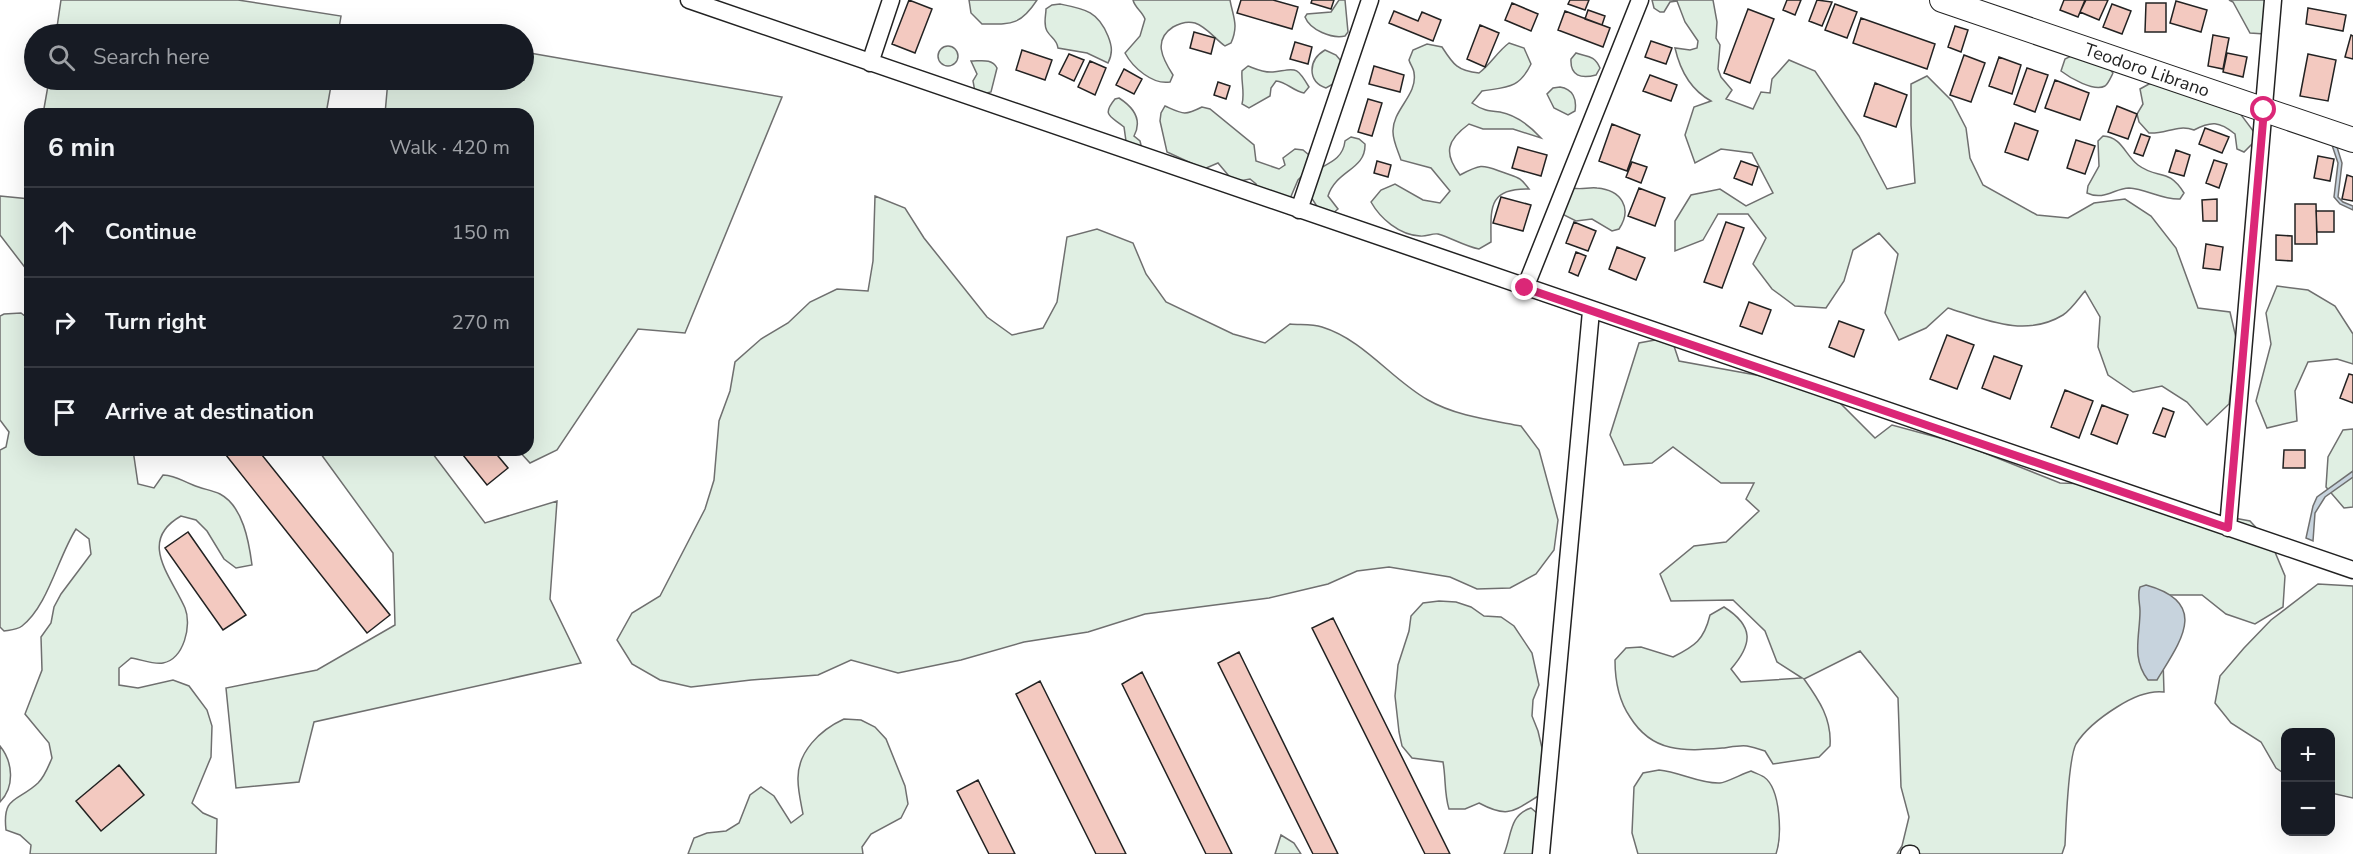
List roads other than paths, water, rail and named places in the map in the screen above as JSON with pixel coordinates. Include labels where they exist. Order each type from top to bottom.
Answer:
[{"type":"main road","name":"Teodoro Librano","points":[[1942,0],[2353,140]]},
{"type":"street","points":[[689,0],[2353,570]]},
{"type":"street","points":[[870,63],[891,0]]},
{"type":"street","points":[[1299,210],[1370,0]]},
{"type":"street","points":[[1525,288],[1640,0]]},
{"type":"street","points":[[2228,528],[2273,0]]},
{"type":"street","points":[[1541,854],[1591,310]]}]
